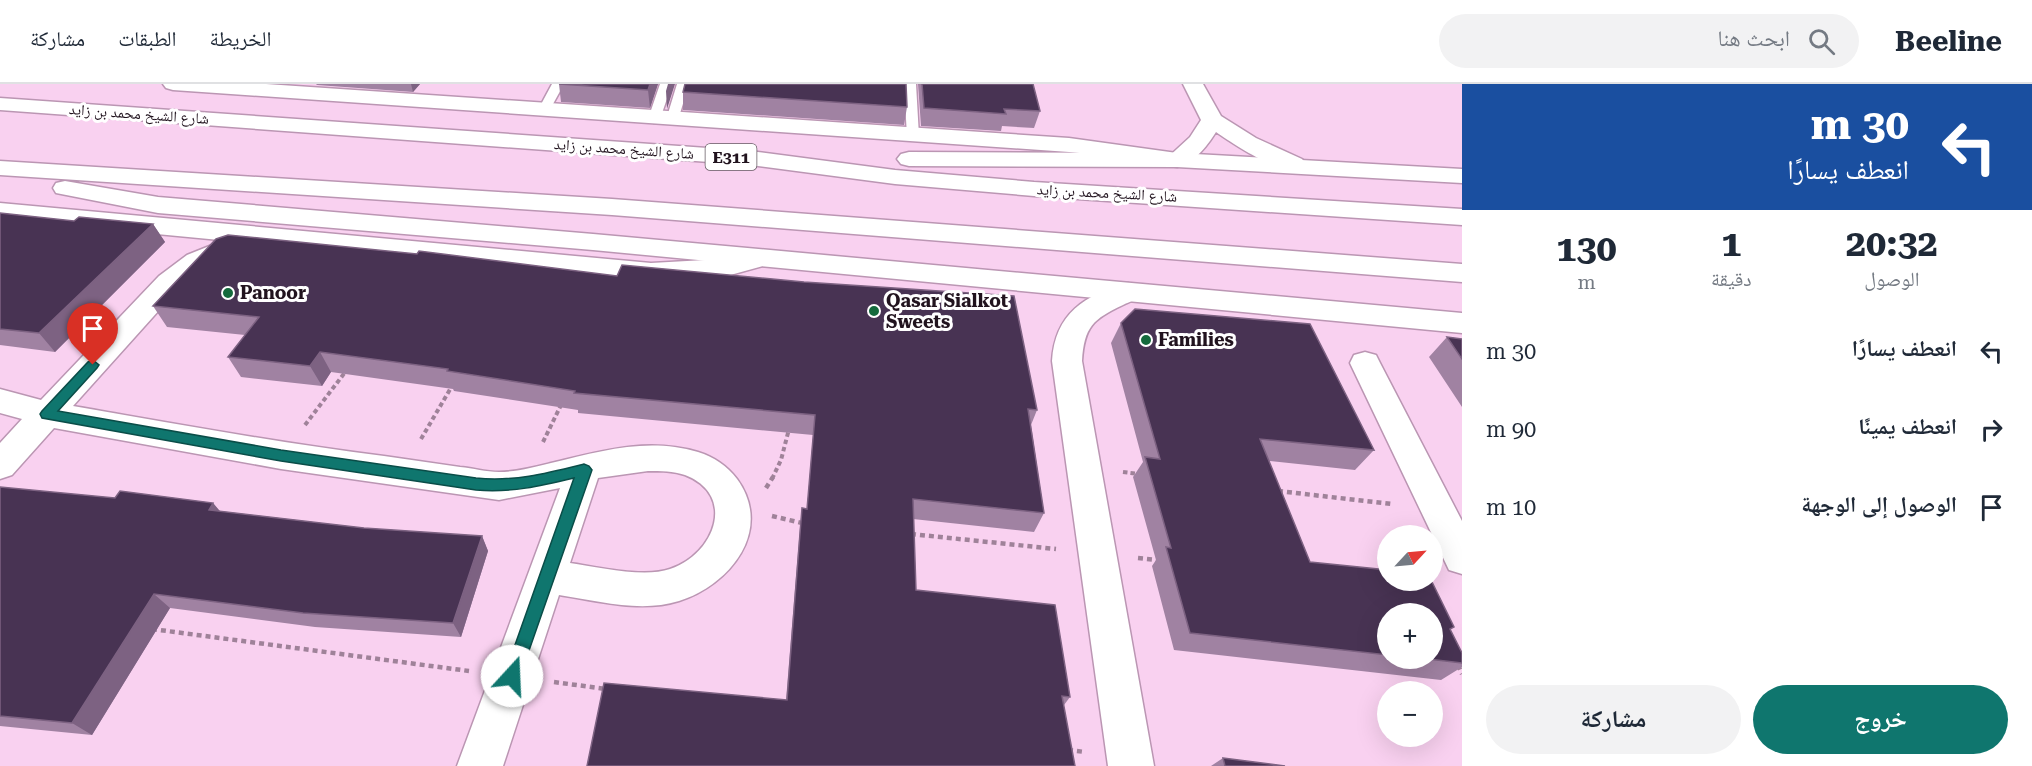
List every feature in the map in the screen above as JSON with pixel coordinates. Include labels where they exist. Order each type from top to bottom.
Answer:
[{"type":"main road","points":[[173,84],[540,102],[663,119],[1111,148],[1178,160]]},
{"type":"main road","points":[[1193,84],[1212,120],[1248,143],[1294,165]]},
{"type":"main road","name":"شارع الشيخ محمد بن زايد","points":[[0,104],[750,158],[895,177],[1034,189],[1462,217]]},
{"type":"main road","points":[[1178,160],[1199,141],[1212,120]]},
{"type":"main road","points":[[750,158],[1178,160],[1462,176]]},
{"type":"main road","points":[[5,169],[90,194],[158,205],[1462,323]]},
{"type":"main road","points":[[5,169],[566,204],[1462,273]]},
{"type":"main road","points":[[0,211],[651,272],[723,268],[760,258]]},
{"type":"main road","points":[[0,465],[182,271],[214,252],[270,235]]},
{"type":"main road","points":[[1128,292],[1086,312],[1074,326],[1066,342],[1095,543],[1131,762]]},
{"type":"main road","points":[[1365,363],[1462,558]]},
{"type":"main road","points":[[0,401],[47,414],[281,456],[499,486],[523,484],[606,463],[650,457],[672,458],[694,464],[714,476],[727,493],[734,513],[732,536],[721,556],[702,574],[677,585],[650,589],[548,577]]},
{"type":"main road","points":[[480,766],[584,470]]},
{"type":"lane","points":[[540,102],[558,84]]},
{"type":"lane","points":[[663,119],[666,84]]},
{"type":"lane","points":[[663,119],[683,84]]},
{"type":"lane","points":[[910,84],[913,135]]},
{"type":"path","points":[[281,456],[352,363]]},
{"type":"path","points":[[400,473],[455,381]]},
{"type":"path","points":[[523,484],[564,399]]},
{"type":"path","points":[[734,513],[752,502],[777,472],[784,456],[790,421]]},
{"type":"path","points":[[140,627],[607,689]]},
{"type":"path","points":[[1457,663],[1462,674]]},
{"type":"path","points":[[1059,749],[1131,762]]},
{"type":"building","points":[[559,84],[650,84],[648,90]]},
{"type":"building","points":[[685,84],[906,84],[907,107],[683,92]]},
{"type":"building","points":[[922,84],[1033,84],[1040,111],[1004,109],[1006,114],[924,108]]},
{"type":"building","points":[[0,213],[74,221],[79,217],[153,224],[39,333],[0,329]]},
{"type":"building","points":[[228,235],[417,254],[419,251],[617,276],[622,265],[804,282],[1014,296],[1037,410],[1028,409],[1044,513],[913,499],[916,590],[1055,605],[1070,697],[1062,696],[1075,766],[587,766],[604,683],[787,700],[802,508],[807,509],[815,415],[574,393],[575,391],[447,371],[448,369],[320,352],[310,366],[228,357],[259,317],[153,306],[216,239]]},
{"type":"building","points":[[1135,309],[1310,324],[1374,450],[1260,439],[1310,562],[1377,569],[1377,591],[1436,591],[1442,603],[1377,603],[1377,654],[1190,633],[1166,547],[1171,548],[1145,457],[1160,459],[1121,323]]},
{"type":"building","points":[[1447,337],[1462,339],[1462,359]]},
{"type":"building","points":[[0,487],[115,498],[120,491],[213,503],[209,510],[364,528],[482,536],[453,623],[303,613],[154,594],[72,723],[0,716]]},
{"type":"building","points":[[1443,605],[1454,627],[1450,629],[1462,653],[1462,663],[1443,661]]},
{"type":"building","points":[[1223,758],[1285,766],[1225,766]]},
{"type":"place","name":"Panoor","points":[[228,293]]},
{"type":"place","name":"Qasar Sialkot Sweets","points":[[874,311]]},
{"type":"place","name":"Families","points":[[1146,340]]},
{"type":"route","points":[[93,365],[47,414],[281,456],[476,484],[499,486],[523,484],[584,470],[512,676]]}]
